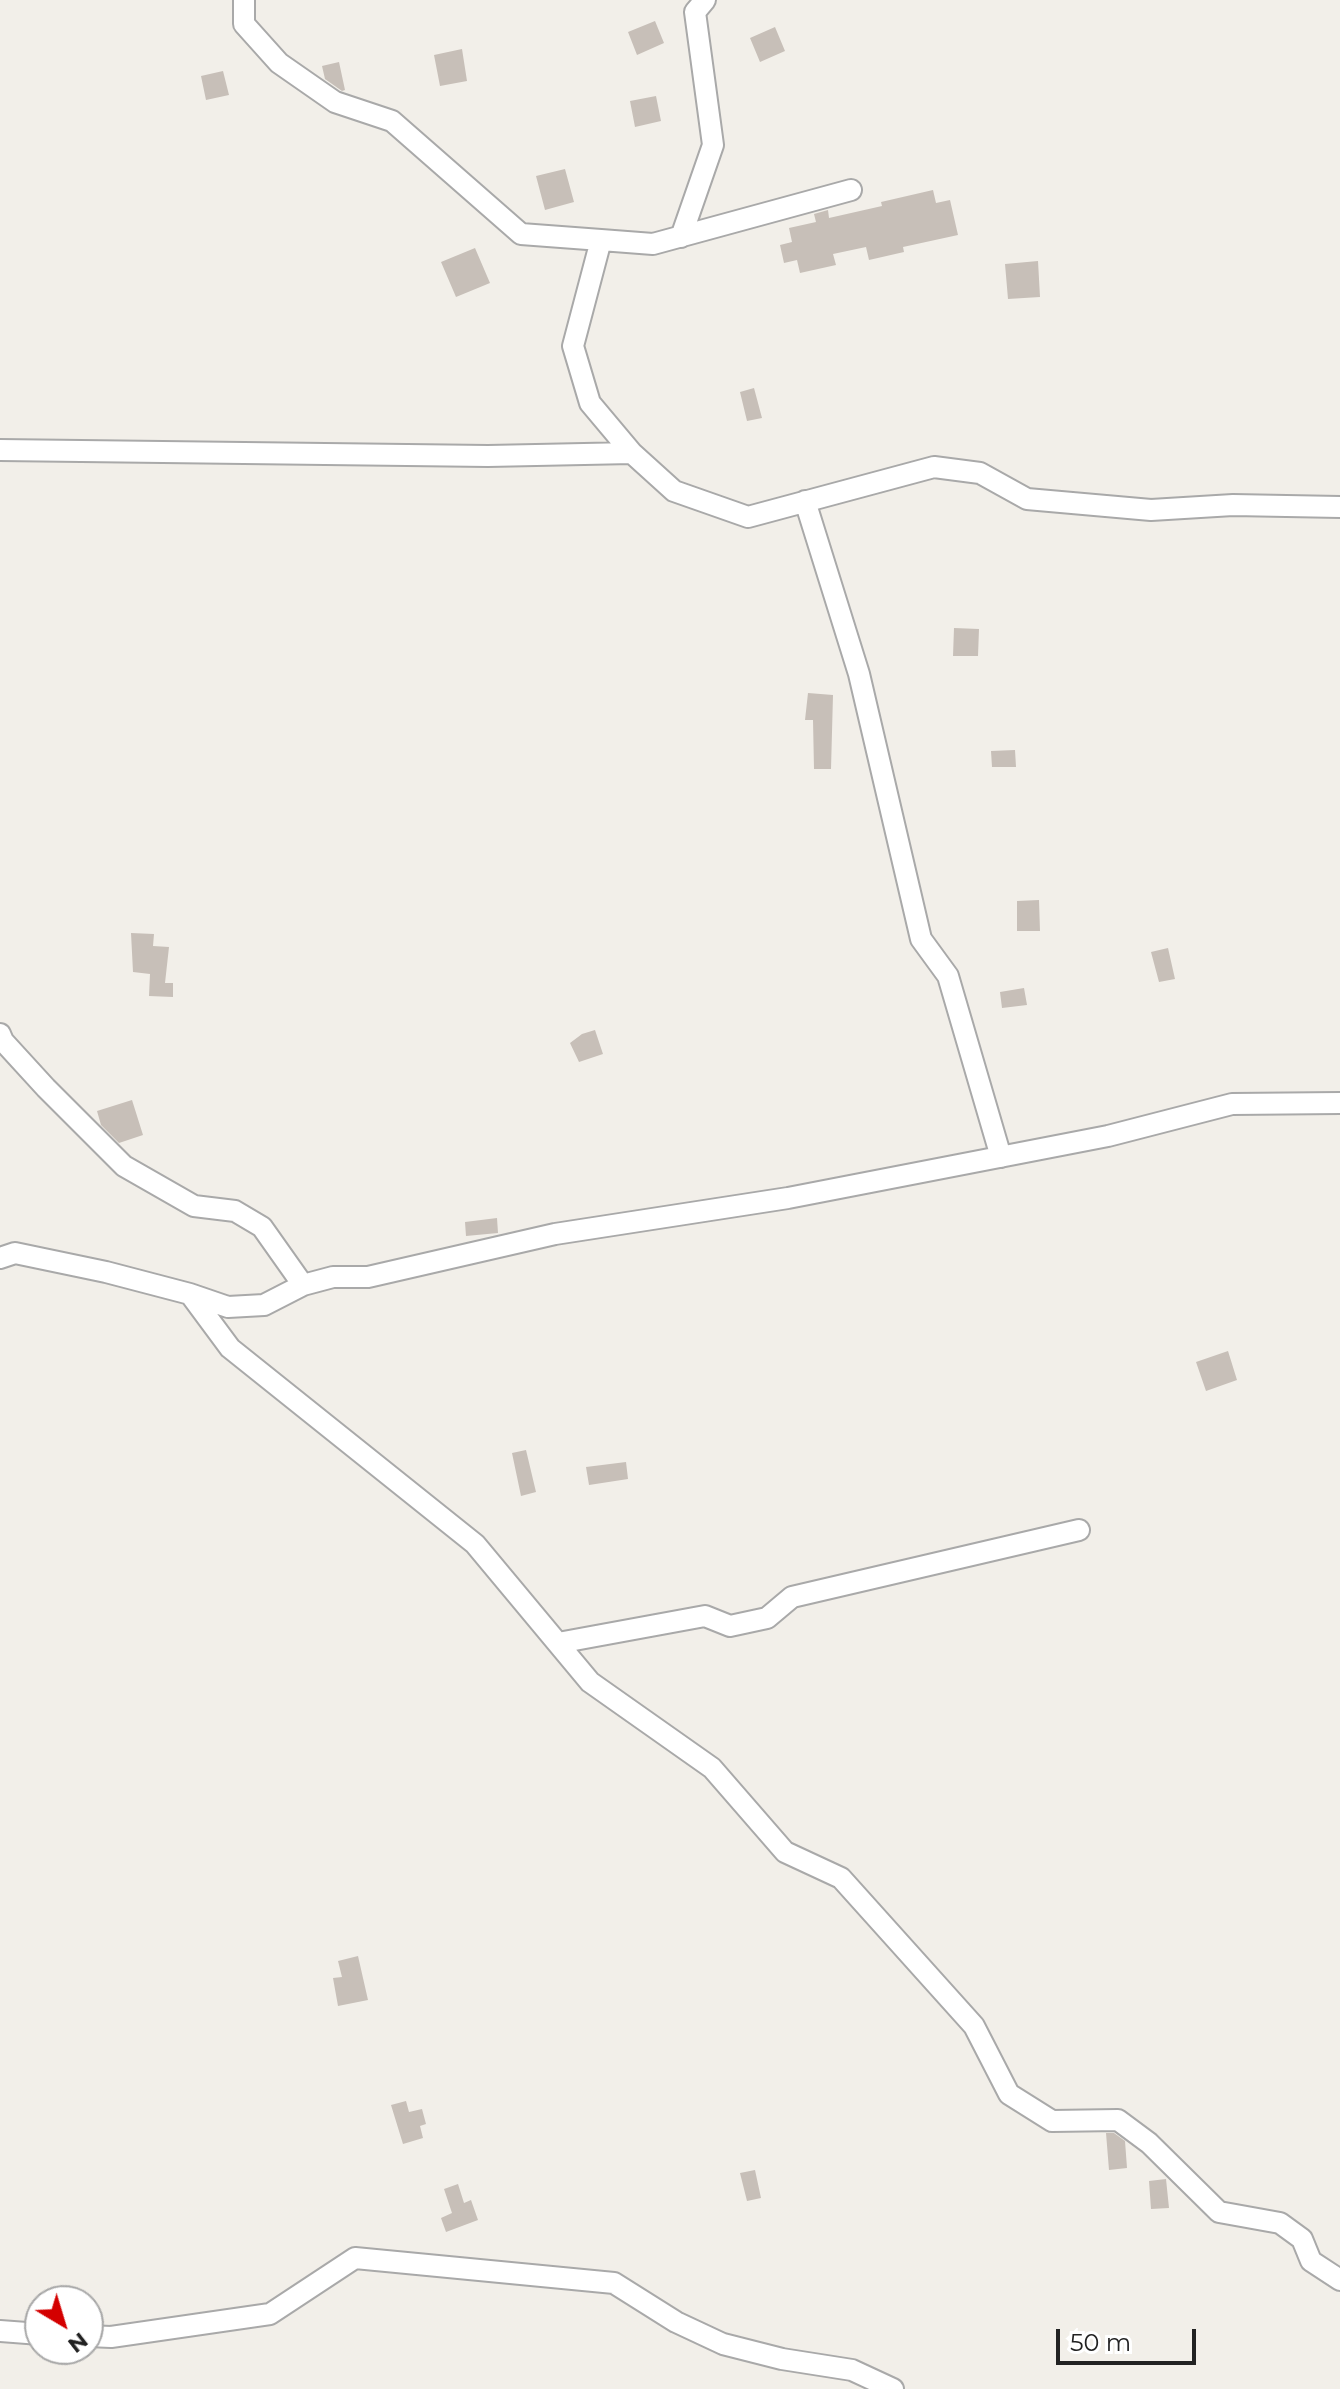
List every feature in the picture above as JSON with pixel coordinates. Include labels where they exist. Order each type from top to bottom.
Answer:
[{"type":"street","points":[[244,0],[244,24],[279,63],[335,102],[392,121],[521,234],[653,244],[851,190]]},
{"type":"street","points":[[681,237],[713,145],[695,12],[705,0]]},
{"type":"street","points":[[601,240],[573,346],[590,403],[632,453],[674,491],[748,517],[934,467],[980,473],[1027,499],[1151,510],[1233,505],[1340,507]]},
{"type":"street","points":[[0,450],[488,456],[632,453]]},
{"type":"street","points":[[805,501],[859,674],[921,939],[948,976],[1001,1157]]},
{"type":"street","points":[[0,1034],[3,1041],[124,1166],[194,1206],[235,1211],[262,1227],[303,1285]]},
{"type":"street","points":[[0,1258],[15,1253],[106,1272],[228,1307],[264,1305],[303,1285],[333,1277],[368,1277],[555,1234],[788,1198],[1108,1136],[1232,1104],[1340,1103]]},
{"type":"street","points":[[190,1294],[230,1348],[475,1544],[590,1682],[712,1768],[785,1852],[841,1878],[974,2026],[1009,2094],[1052,2121],[1118,2120],[1149,2143],[1219,2212],[1280,2223],[1302,2239],[1311,2261],[1340,2280]]},
{"type":"street","points":[[558,1643],[705,1616],[730,1626],[743,1624],[767,1618],[792,1597],[1079,1530]]},
{"type":"street","points":[[104,2337],[270,2314],[355,2258],[614,2283],[676,2322],[723,2344],[782,2359],[852,2370],[893,2389]]},
{"type":"street","points":[[0,2331],[24,2333]]},
{"type":"building","points":[[655,21],[664,43],[637,55],[628,32]]},
{"type":"building","points":[[775,27],[785,51],[760,62],[750,38]]},
{"type":"building","points":[[462,49],[467,81],[440,86],[434,55]]},
{"type":"building","points":[[339,62],[345,90],[342,91],[325,79],[322,66]]},
{"type":"building","points":[[223,71],[229,95],[206,100],[201,76]]},
{"type":"building","points":[[656,96],[661,121],[635,127],[630,101]]},
{"type":"building","points":[[565,169],[574,202],[545,210],[536,176]]},
{"type":"building","points":[[933,190],[936,203],[950,200],[958,235],[903,247],[904,252],[869,260],[866,247],[833,254],[836,265],[800,273],[797,260],[784,263],[780,245],[792,242],[789,228],[816,222],[814,214],[828,210],[829,218]]},
{"type":"building","points":[[475,248],[490,283],[456,297],[441,262]]},
{"type":"building","points":[[1038,261],[1040,297],[1008,299],[1005,264]]},
{"type":"building","points":[[754,388],[762,418],[747,421],[740,392]]},
{"type":"building","points":[[954,628],[979,629],[978,656],[953,656]]},
{"type":"building","points":[[808,693],[833,695],[831,769],[814,769],[813,720],[805,720]]},
{"type":"building","points":[[1015,750],[1016,767],[992,767],[991,751]]},
{"type":"building","points":[[1039,900],[1040,931],[1017,931],[1017,901]]},
{"type":"building","points":[[131,933],[154,934],[153,946],[169,947],[165,983],[173,983],[173,997],[149,996],[150,974],[133,972]]},
{"type":"building","points":[[1168,948],[1175,979],[1159,982],[1151,952]]},
{"type":"building","points":[[1024,988],[1027,1005],[1002,1008],[1000,992]]},
{"type":"building","points":[[595,1030],[603,1054],[579,1062],[570,1043],[582,1034]]},
{"type":"building","points":[[132,1100],[143,1135],[119,1143],[101,1125],[97,1111]]},
{"type":"building","points":[[497,1218],[498,1233],[466,1236],[465,1222]]},
{"type":"building","points":[[1228,1351],[1237,1380],[1206,1391],[1196,1362]]},
{"type":"building","points":[[526,1450],[536,1492],[521,1496],[512,1453]]},
{"type":"building","points":[[626,1462],[628,1479],[589,1485],[586,1467]]},
{"type":"building","points":[[358,1956],[368,2000],[338,2006],[333,1978],[342,1977],[338,1961]]},
{"type":"building","points":[[406,2101],[409,2112],[422,2109],[426,2124],[420,2126],[423,2138],[403,2144],[391,2105]]},
{"type":"building","points":[[1106,2133],[1114,2133],[1125,2141],[1127,2168],[1109,2170]]},
{"type":"building","points":[[755,2170],[761,2198],[747,2201],[740,2173]]},
{"type":"building","points":[[1166,2179],[1169,2208],[1151,2209],[1149,2181]]},
{"type":"building","points":[[458,2184],[464,2203],[471,2200],[478,2220],[446,2232],[441,2218],[452,2213],[444,2189]]}]
